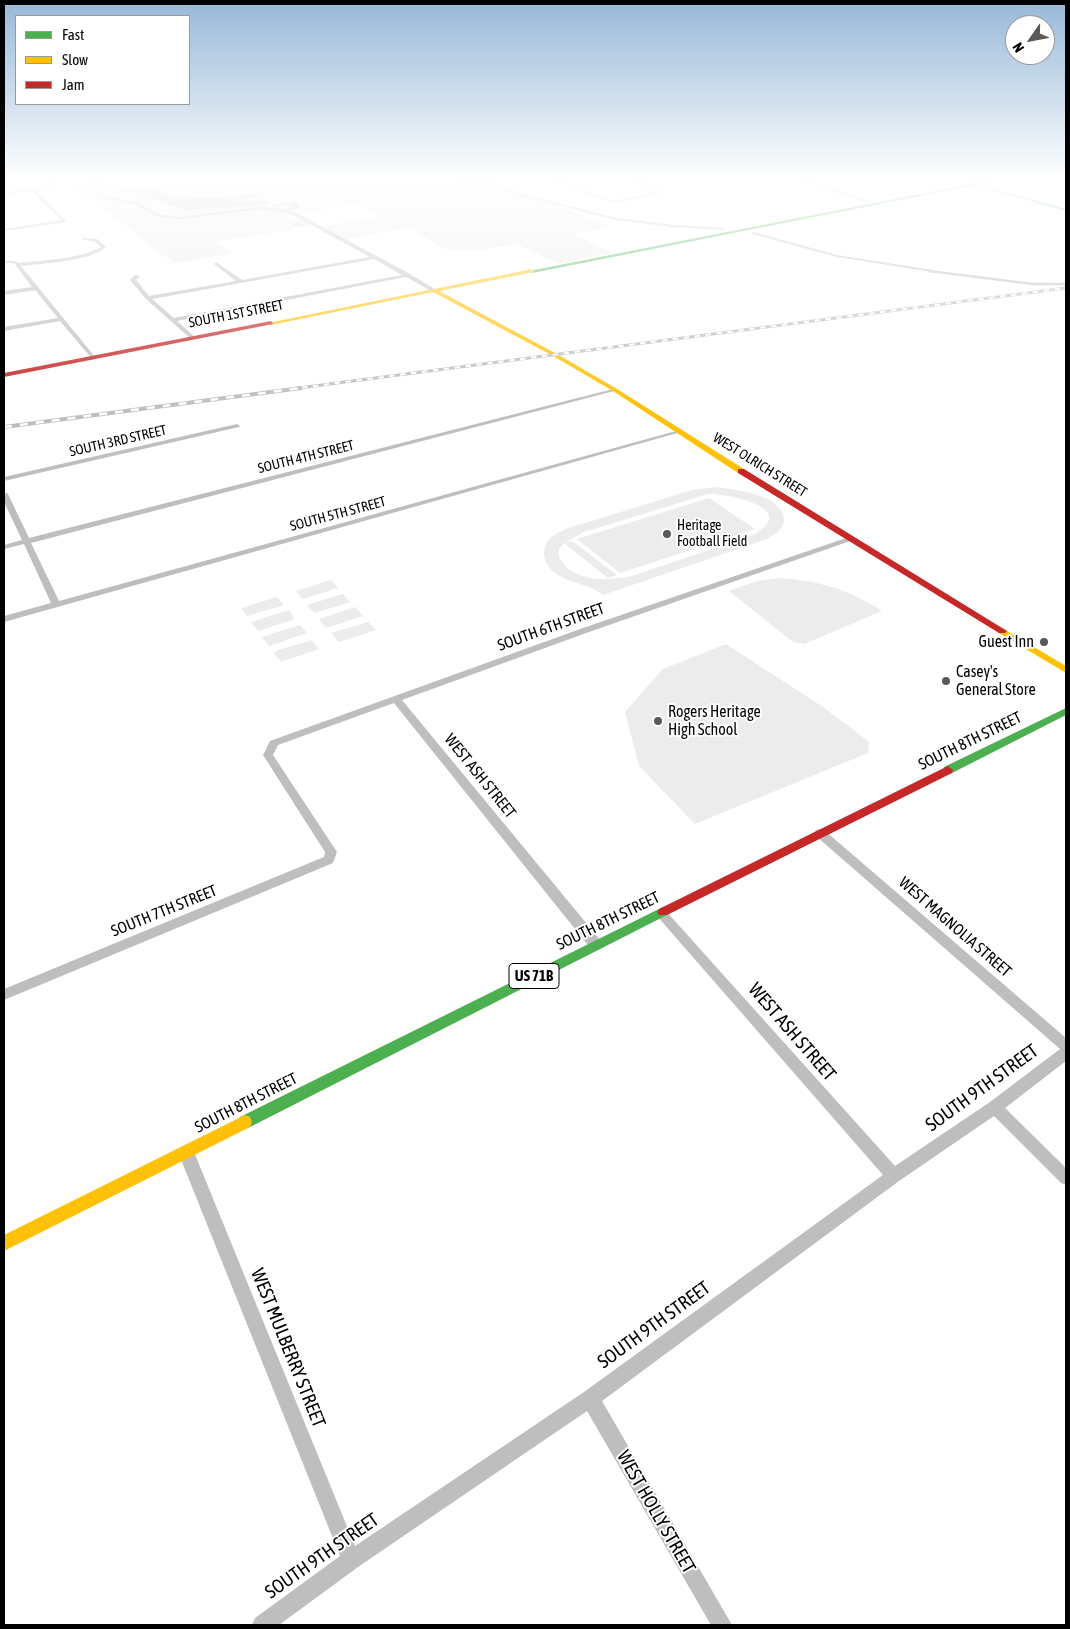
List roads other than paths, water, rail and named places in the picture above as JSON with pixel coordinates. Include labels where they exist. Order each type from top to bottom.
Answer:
[{"type":"street","points":[[4,262],[16,263],[81,255]]},
{"type":"street","points":[[369,255],[435,290]]},
{"type":"street","name":"SOUTH 1ST STREET","points":[[4,375],[615,255]]},
{"type":"street","points":[[148,298],[374,258]]},
{"type":"street","points":[[16,263],[92,358]]},
{"type":"street","points":[[216,263],[240,281]]},
{"type":"street","points":[[174,320],[408,275]]},
{"type":"street","points":[[137,276],[133,280],[148,298],[193,338]]},
{"type":"street","points":[[4,293],[35,288]]},
{"type":"street","name":"WEST OLRICH STREET","points":[[435,290],[615,390],[678,432],[1066,670]]},
{"type":"street","points":[[4,329],[62,319]]},
{"type":"street","name":"SOUTH 4TH STREET","points":[[4,547],[615,390]]},
{"type":"street","name":"SOUTH 3RD STREET","points":[[4,479],[237,426]]},
{"type":"street","name":"SOUTH 5TH STREET","points":[[4,619],[678,432]]},
{"type":"street","points":[[4,494],[25,542],[56,604]]},
{"type":"street","name":"SOUTH 6TH STREET","points":[[332,852],[268,755],[274,743],[586,630],[852,539]]},
{"type":"street","name":"WEST ASH STREET","points":[[395,698],[596,945]]},
{"type":"street","name":"SOUTH 8TH STREET","points":[[4,1243],[1066,711]]},
{"type":"street","name":"WEST MAGNOLIA STREET","points":[[820,833],[1066,1046]]},
{"type":"street","name":"SOUTH 7TH STREET","points":[[4,995],[329,860],[332,852]]},
{"type":"street","name":"WEST ASH STREET","points":[[661,913],[894,1176]]},
{"type":"street","name":"SOUTH 9TH STREET","points":[[262,1625],[351,1560],[590,1398],[894,1176],[995,1107],[1066,1053]]},
{"type":"street","points":[[995,1107],[1066,1178]]},
{"type":"street","name":"WEST MULBERRY STREET","points":[[186,1152],[351,1560]]},
{"type":"street","name":"WEST HOLLY STREET","points":[[590,1398],[722,1625]]},
{"type":"waterway","points":[[833,255],[939,272]]},
{"type":"waterway","points":[[929,271],[1033,284],[1066,284]]},
{"type":"railway","points":[[291,389],[1066,288]]},
{"type":"railway","points":[[4,427],[301,388]]},
{"type":"place","name":"Heritage Football Field","points":[[667,534]]},
{"type":"place","name":"Guest Inn","points":[[1044,642]]},
{"type":"place","name":"Casey's General Store","points":[[946,681]]},
{"type":"place","name":"Rogers Heritage High School","points":[[658,721]]}]
